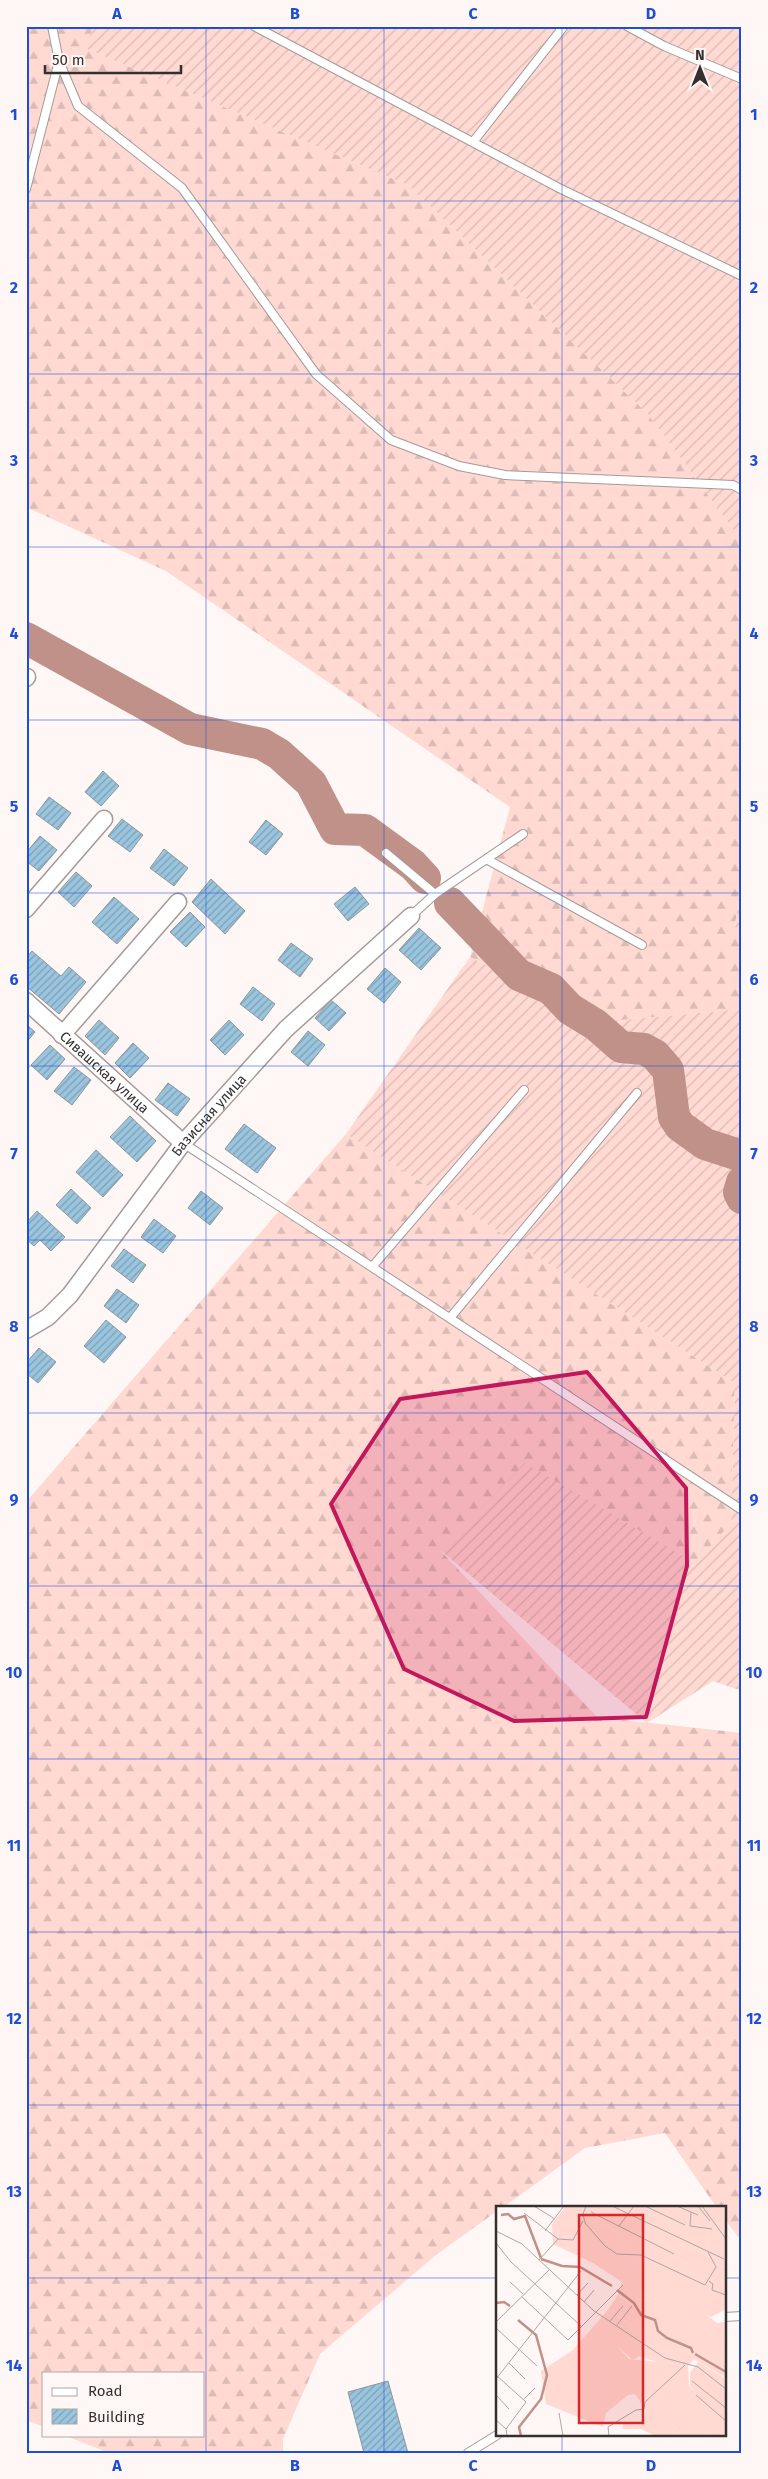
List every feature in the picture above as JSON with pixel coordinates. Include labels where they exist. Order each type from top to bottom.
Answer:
[{"type":"street","points":[[26,909],[104,819]]},
{"type":"street","points":[[62,1035],[178,902]]},
{"type":"street","name":"Базисная улица","points":[[26,1330],[48,1317],[70,1295],[183,1143],[286,1029],[410,916]]},
{"type":"street","name":"Сивашская улица","points":[[26,1000],[62,1035],[183,1143]]},
{"type":"lane","points":[[52,26],[59,61],[78,106],[182,188],[316,374],[391,440],[459,466],[505,475],[734,485],[742,490]]},
{"type":"lane","points":[[254,26],[559,188],[742,276]]},
{"type":"lane","points":[[473,142],[564,26]]},
{"type":"lane","points":[[627,26],[664,46],[742,80]]},
{"type":"lane","points":[[26,189],[59,61]]},
{"type":"lane","points":[[410,916],[435,894],[488,860],[523,834]]},
{"type":"lane","points":[[386,853],[435,894]]},
{"type":"lane","points":[[488,860],[642,945]]},
{"type":"lane","points":[[372,1266],[524,1090]]},
{"type":"lane","points":[[450,1318],[638,1093]]},
{"type":"lane","points":[[183,1143],[742,1510]]},
{"type":"lane","points":[[726,2317],[742,2316]]},
{"type":"lane","points":[[468,2453],[496,2436]]},
{"type":"highlighted area","points":[[587,1372],[686,1488],[687,1566],[646,1717],[514,1721],[404,1669],[331,1504],[400,1399]]},
{"type":"green space","points":[[26,26],[94,26],[85,48],[408,185],[648,414],[742,541],[742,871],[735,926],[742,930],[742,1009],[600,1022],[470,957],[510,807],[166,571],[26,507]]},
{"type":"green space","points":[[94,26],[742,26],[742,541],[648,414],[408,185],[85,48]]},
{"type":"green space","points":[[742,871],[742,930],[735,927]]},
{"type":"green space","points":[[470,957],[600,1022],[742,1009],[742,1691],[713,1681],[647,1723],[440,1550],[525,1463],[695,1563],[731,1523],[735,1383],[346,1134]]},
{"type":"green space","points":[[346,1134],[735,1383],[729,1583],[440,1550],[597,1717],[742,1733],[742,2242],[726,2221],[726,2206],[716,2206],[665,2133],[585,2148],[505,2206],[496,2206],[496,2212],[436,2255],[320,2354],[283,2439],[283,2453],[109,2453],[66,2436],[205,2436],[205,2372],[42,2372],[42,2426],[26,2420],[26,1502]]},
{"type":"building","points":[[103,771],[119,786],[101,806],[85,792]]},
{"type":"building","points":[[49,797],[71,813],[58,830],[36,814]]},
{"type":"building","points":[[122,819],[143,835],[130,852],[108,836]]},
{"type":"building","points":[[266,820],[283,834],[266,855],[249,842]]},
{"type":"building","points":[[40,836],[57,850],[39,871],[26,861],[26,853]]},
{"type":"building","points":[[164,849],[188,868],[174,886],[150,868]]},
{"type":"building","points":[[76,872],[92,886],[74,907],[58,892]]},
{"type":"building","points":[[211,879],[245,911],[225,934],[192,902]]},
{"type":"building","points":[[355,887],[369,904],[348,921],[334,904]]},
{"type":"building","points":[[114,897],[139,919],[117,944],[92,922]]},
{"type":"building","points":[[190,912],[205,927],[186,947],[170,932]]},
{"type":"building","points":[[419,928],[441,948],[421,970],[399,950]]},
{"type":"building","points":[[291,943],[313,959],[300,977],[278,960]]},
{"type":"building","points":[[32,951],[61,976],[69,967],[86,982],[59,1014],[26,986],[26,958]]},
{"type":"building","points":[[385,968],[401,982],[384,1003],[367,989]]},
{"type":"building","points":[[253,987],[275,1004],[262,1021],[240,1004]]},
{"type":"building","points":[[331,1000],[346,1013],[329,1031],[315,1018]]},
{"type":"building","points":[[99,1020],[119,1038],[105,1055],[85,1036]]},
{"type":"building","points":[[229,1020],[244,1035],[225,1055],[210,1040]]},
{"type":"building","points":[[26,1024],[35,1032],[26,1043]]},
{"type":"building","points":[[308,1031],[325,1045],[308,1066],[291,1052]]},
{"type":"building","points":[[133,1043],[149,1058],[130,1078],[115,1063]]},
{"type":"building","points":[[50,1045],[65,1059],[47,1080],[31,1065]]},
{"type":"building","points":[[74,1067],[91,1080],[72,1105],[54,1091]]},
{"type":"building","points":[[168,1083],[190,1099],[177,1116],[155,1100]]},
{"type":"building","points":[[130,1116],[156,1141],[137,1162],[110,1137]]},
{"type":"building","points":[[244,1124],[276,1148],[257,1173],[225,1149]]},
{"type":"building","points":[[96,1150],[123,1175],[103,1197],[76,1172]]},
{"type":"building","points":[[71,1189],[91,1208],[77,1224],[56,1205]]},
{"type":"building","points":[[201,1191],[223,1208],[210,1225],[188,1208]]},
{"type":"building","points":[[37,1211],[65,1237],[51,1251],[40,1240],[34,1246],[26,1239],[26,1223]]},
{"type":"building","points":[[154,1219],[176,1236],[163,1253],[141,1237]]},
{"type":"building","points":[[124,1249],[146,1265],[133,1283],[111,1266]]},
{"type":"building","points":[[117,1289],[139,1305],[126,1323],[104,1306]]},
{"type":"building","points":[[106,1320],[126,1337],[104,1363],[84,1346]]},
{"type":"building","points":[[39,1348],[56,1362],[38,1383],[26,1373],[26,1363]]},
{"type":"building","points":[[388,2381],[408,2453],[364,2453],[348,2392]]},
{"type":"waterway","points":[[26,638],[190,729],[262,744],[279,754],[311,783],[335,829],[365,830],[413,865],[425,878]]},
{"type":"waterway","points":[[450,903],[519,975],[551,989],[570,1009],[596,1025],[621,1047],[644,1049],[655,1055],[668,1070],[674,1117],[680,1126],[705,1144],[742,1156]]},
{"type":"waterway","points":[[742,1182],[739,1192],[742,1198]]}]
